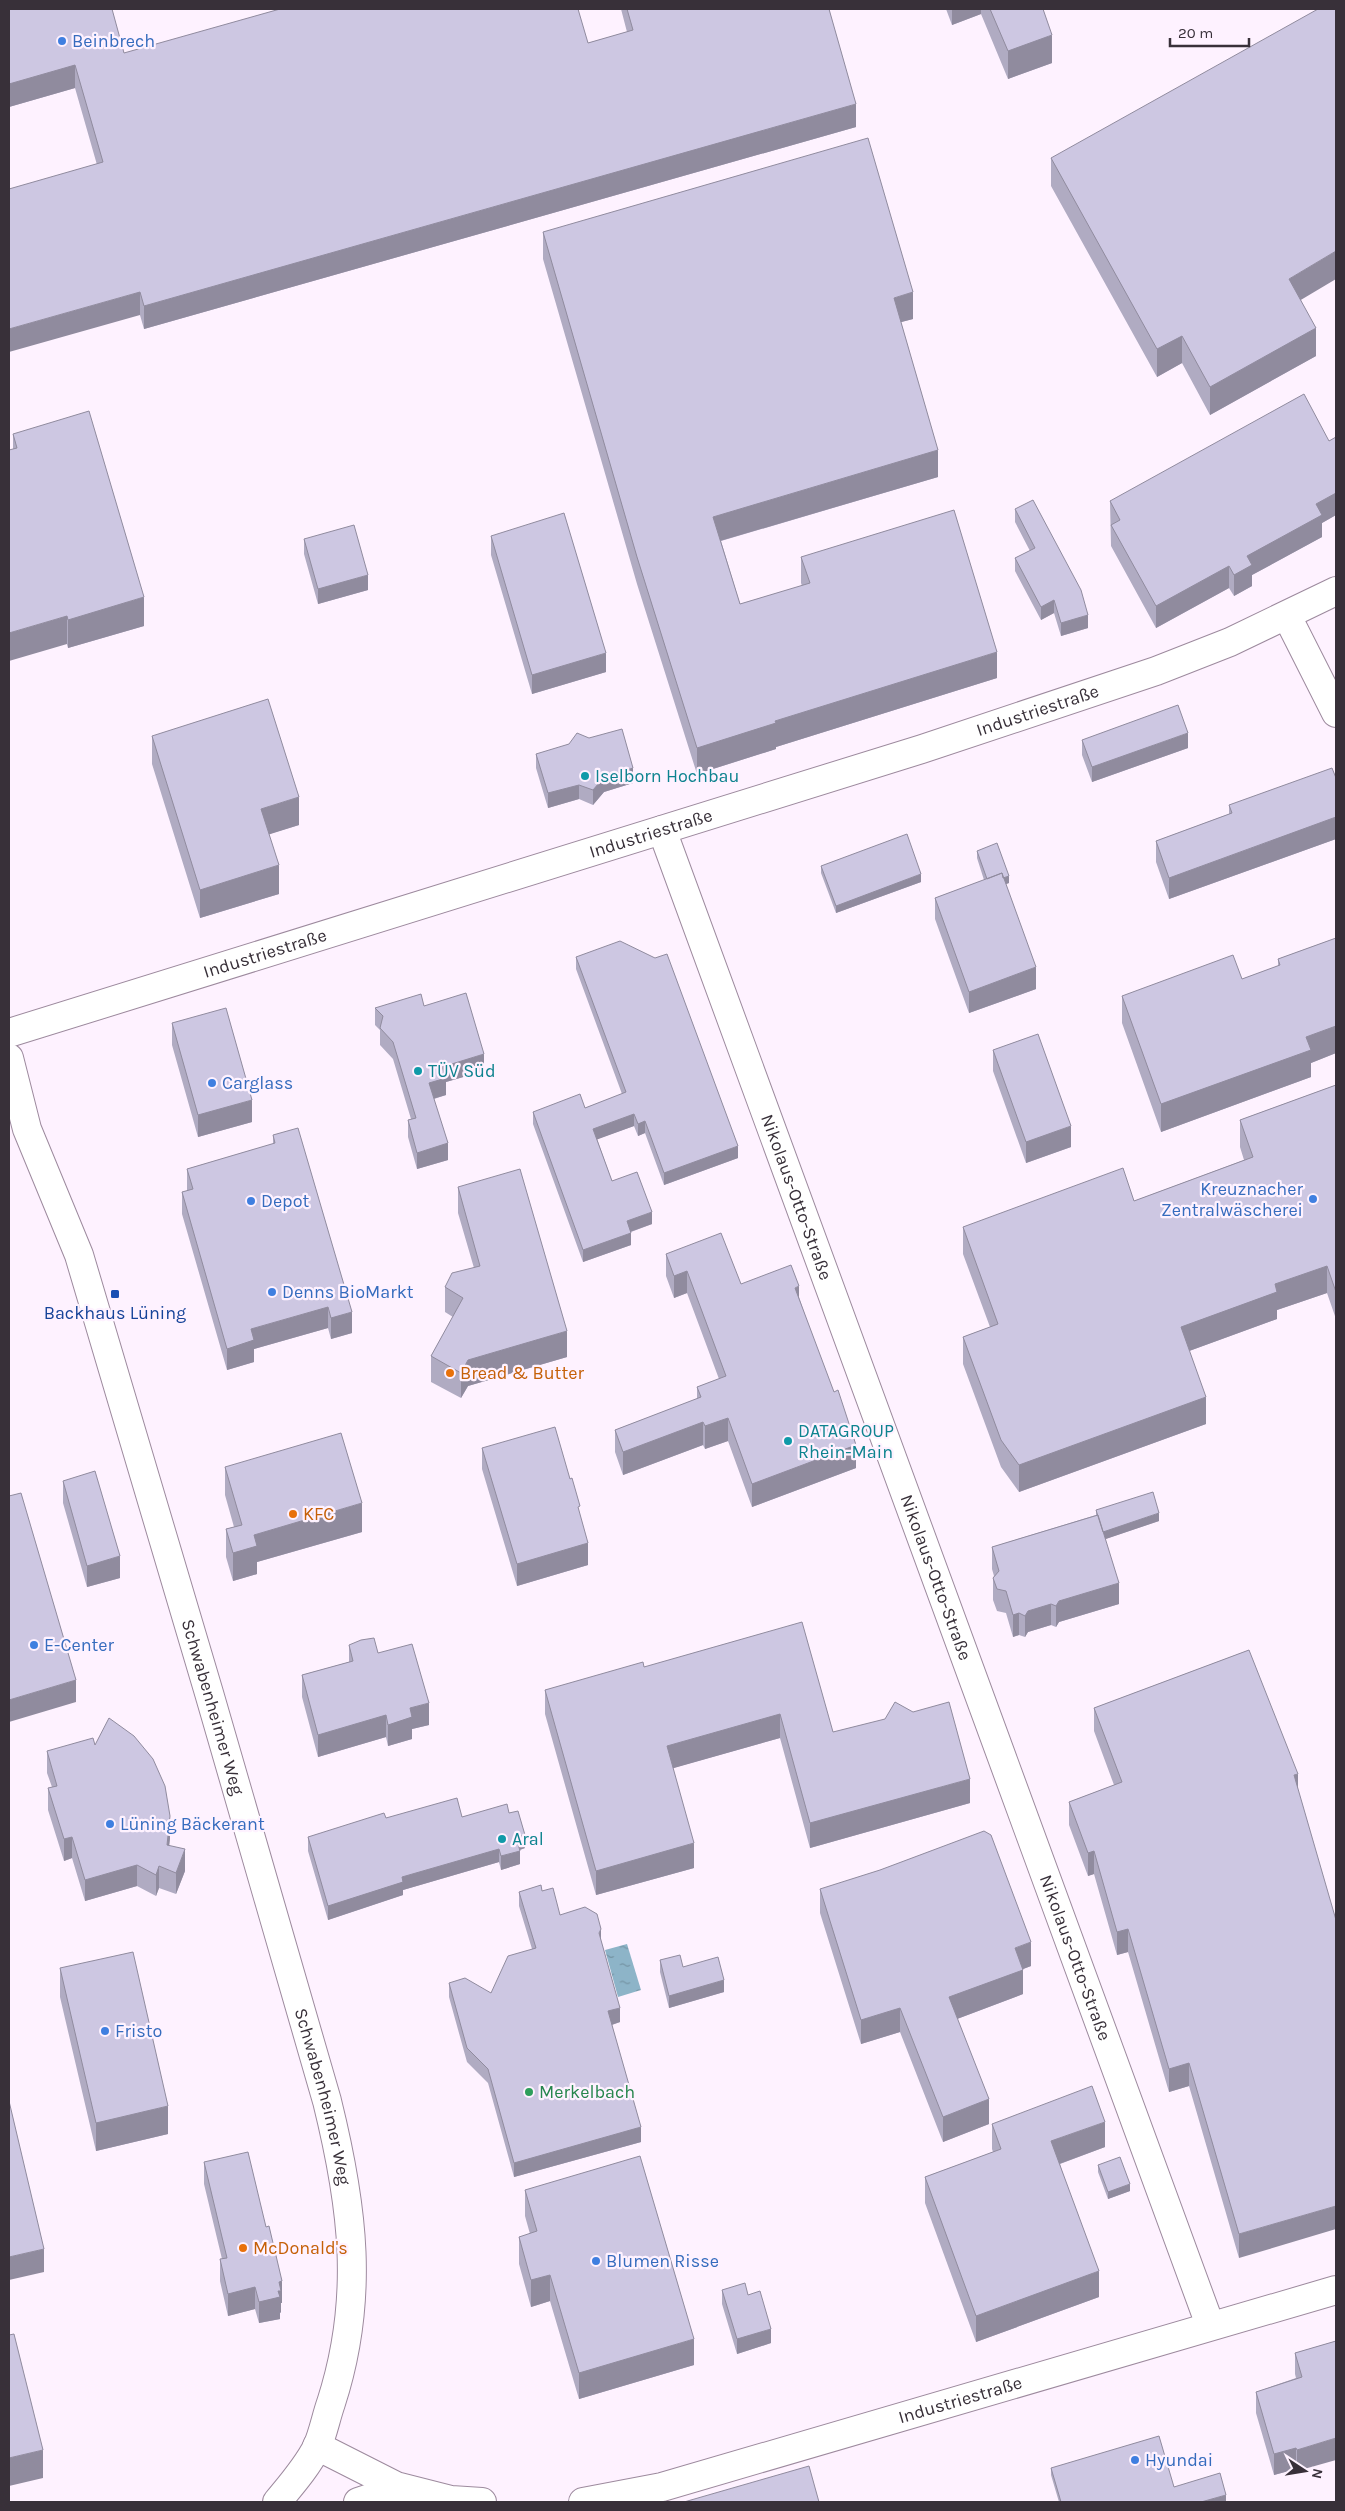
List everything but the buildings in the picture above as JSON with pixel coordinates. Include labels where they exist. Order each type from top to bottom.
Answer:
[{"type":"street","name":"Industriestraße","points":[[9,1033],[922,749],[1156,671],[1230,642],[1336,591]]},
{"type":"street","points":[[1287,616],[1336,713]]},
{"type":"street","name":"Nikolaus-Otto-Straße","points":[[662,830],[1210,2325]]},
{"type":"street","name":"Schwabenheimer Weg","points":[[9,1058],[27,1129],[79,1255],[209,1693],[334,2131],[350,2215],[353,2270],[341,2372],[317,2446],[277,2502]]},
{"type":"street","name":"Industriestraße","points":[[583,2502],[662,2487],[1210,2325],[1336,2290]]},
{"type":"street","points":[[317,2446],[396,2486],[451,2500]]},
{"type":"street","points":[[358,2502],[370,2498],[482,2502]]},
{"type":"water","points":[[627,1944],[641,1990],[618,1997],[605,1950]]},
{"type":"place","name":"Beinbrech","points":[[62,41]]},
{"type":"place","name":"Iselborn Hochbau","points":[[585,776]]},
{"type":"place","name":"TÜV Süd","points":[[418,1071]]},
{"type":"place","name":"Carglass","points":[[212,1083]]},
{"type":"place","name":"Kreuznacher Zentralwäscherei","points":[[1313,1199]]},
{"type":"place","name":"Depot","points":[[251,1201]]},
{"type":"place","name":"Denns BioMarkt","points":[[272,1292]]},
{"type":"place","name":"Backhaus Lüning","points":[[115,1294]]},
{"type":"place","name":"Bread & Butter","points":[[450,1373]]},
{"type":"place","name":"DATAGROUP Rhein-Main","points":[[788,1441]]},
{"type":"place","name":"KFC","points":[[293,1514]]},
{"type":"place","name":"E-Center","points":[[34,1645]]},
{"type":"place","name":"Lüning Bäckerant","points":[[110,1824]]},
{"type":"place","name":"Aral","points":[[502,1839]]},
{"type":"place","name":"Fristo","points":[[105,2031]]},
{"type":"place","name":"Merkelbach","points":[[529,2092]]},
{"type":"place","name":"McDonald's","points":[[243,2248]]},
{"type":"place","name":"Blumen Risse","points":[[596,2261]]},
{"type":"place","name":"Hyundai","points":[[1135,2460]]}]
